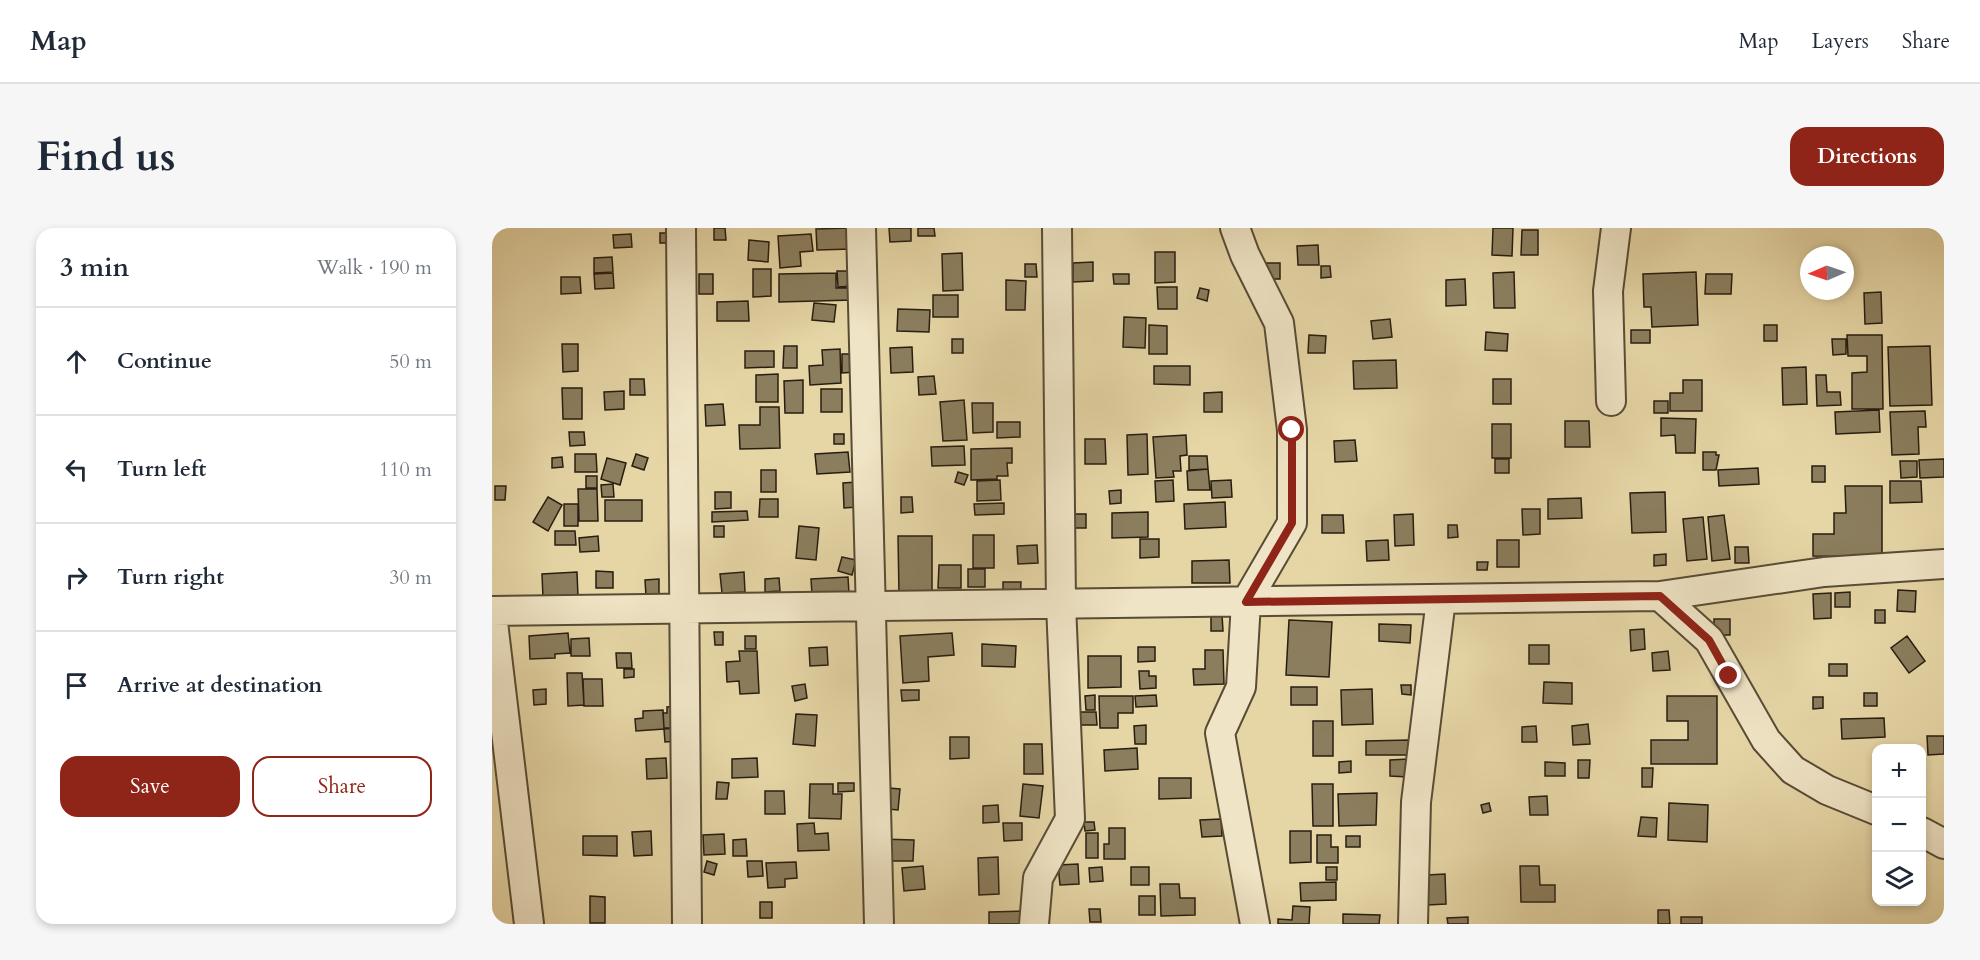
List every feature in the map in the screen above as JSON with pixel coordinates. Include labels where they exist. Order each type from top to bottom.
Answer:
[{"type":"street","points":[[681,228],[687,924]]},
{"type":"street","points":[[861,228],[879,924]]},
{"type":"street","points":[[1034,924],[1038,878],[1070,819],[1061,604],[1057,228]]},
{"type":"street","points":[[1235,228],[1245,255],[1279,323],[1292,430],[1292,523],[1246,602],[1241,687],[1220,733],[1255,924]]},
{"type":"street","points":[[1611,401],[1608,291],[1619,232]]},
{"type":"street","points":[[529,924],[492,613],[684,608],[1660,596],[1824,572],[1944,564]]},
{"type":"street","points":[[1660,596],[1709,640],[1766,740],[1793,770],[1827,790],[1872,808]]},
{"type":"street","points":[[1413,924],[1416,802],[1441,599]]},
{"type":"street","points":[[1926,834],[1944,844]]},
{"type":"building","points":[[714,228],[725,228],[726,240],[714,240]]},
{"type":"building","points":[[851,228],[852,249],[817,250],[816,229]]},
{"type":"building","points":[[889,228],[911,228],[911,241],[890,242]]},
{"type":"building","points":[[918,228],[934,228],[935,236],[918,236]]},
{"type":"building","points":[[1493,228],[1513,228],[1512,256],[1492,255]]},
{"type":"building","points":[[1522,230],[1538,230],[1538,255],[1521,255]]},
{"type":"building","points":[[660,233],[669,233],[670,243],[660,243]]},
{"type":"building","points":[[631,234],[632,247],[614,248],[613,235]]},
{"type":"building","points":[[811,234],[813,251],[800,252],[801,266],[780,268],[778,236]]},
{"type":"building","points":[[749,240],[769,242],[768,262],[748,260]]},
{"type":"building","points":[[1318,245],[1319,265],[1298,265],[1297,246]]},
{"type":"building","points":[[1155,252],[1175,252],[1175,282],[1155,283]]},
{"type":"building","points":[[962,253],[963,290],[943,291],[942,254]]},
{"type":"building","points":[[612,257],[613,272],[594,273],[594,258]]},
{"type":"building","points":[[1093,262],[1093,281],[1073,282],[1073,263]]},
{"type":"building","points":[[1261,263],[1280,263],[1280,279],[1261,279]]},
{"type":"building","points":[[1025,264],[1036,264],[1037,277],[1025,277]]},
{"type":"building","points":[[1321,266],[1330,266],[1331,277],[1321,278]]},
{"type":"building","points":[[753,269],[771,269],[771,296],[753,297]]},
{"type":"building","points":[[837,271],[852,271],[853,286],[838,287]]},
{"type":"building","points":[[1514,272],[1515,308],[1494,308],[1493,273]]},
{"type":"building","points":[[1696,272],[1698,325],[1652,327],[1651,307],[1644,307],[1643,274]]},
{"type":"building","points":[[613,273],[614,288],[595,289],[594,274]]},
{"type":"building","points":[[836,273],[836,288],[853,288],[853,300],[779,302],[779,274]]},
{"type":"building","points":[[699,274],[713,274],[713,294],[699,294]]},
{"type":"building","points":[[1113,274],[1129,274],[1129,284],[1114,284]]},
{"type":"building","points":[[1706,274],[1732,274],[1731,294],[1705,294]]},
{"type":"building","points":[[561,277],[580,277],[581,293],[561,294]]},
{"type":"building","points":[[1465,279],[1466,305],[1446,306],[1446,280]]},
{"type":"building","points":[[1006,280],[1026,281],[1025,310],[1006,310]]},
{"type":"building","points":[[1157,287],[1177,287],[1177,309],[1158,309]]},
{"type":"building","points":[[1200,288],[1209,290],[1207,301],[1197,298]]},
{"type":"building","points":[[1881,292],[1882,323],[1865,324],[1864,293]]},
{"type":"building","points":[[933,295],[958,295],[958,317],[933,317]]},
{"type":"building","points":[[748,301],[749,321],[717,321],[717,302]]},
{"type":"building","points":[[814,303],[836,305],[834,322],[812,320]]},
{"type":"building","points":[[898,309],[930,310],[929,332],[897,331]]},
{"type":"building","points":[[1124,317],[1146,318],[1145,348],[1123,347]]},
{"type":"building","points":[[1390,319],[1392,337],[1373,339],[1371,321]]},
{"type":"building","points":[[1149,325],[1167,326],[1167,354],[1149,354]]},
{"type":"building","points":[[1764,325],[1777,325],[1777,341],[1764,341]]},
{"type":"building","points":[[1631,330],[1650,330],[1650,343],[1631,343]]},
{"type":"building","points":[[1486,332],[1508,334],[1507,351],[1485,350]]},
{"type":"building","points":[[1309,335],[1326,336],[1325,353],[1308,353]]},
{"type":"building","points":[[1847,335],[1882,335],[1883,409],[1852,409],[1852,373],[1867,372],[1867,356],[1848,356]]},
{"type":"building","points":[[952,339],[963,339],[963,353],[952,353]]},
{"type":"building","points":[[1832,339],[1846,339],[1846,354],[1833,355]]},
{"type":"building","points":[[562,344],[578,344],[578,371],[563,372]]},
{"type":"building","points":[[784,346],[797,346],[797,368],[783,368]]},
{"type":"building","points":[[1930,346],[1932,405],[1890,406],[1888,347]]},
{"type":"building","points":[[912,347],[913,372],[891,373],[890,348]]},
{"type":"building","points":[[840,349],[841,383],[810,385],[809,366],[823,365],[822,350]]},
{"type":"building","points":[[745,351],[774,351],[774,367],[745,368]]},
{"type":"building","points":[[842,354],[855,354],[856,372],[842,373]]},
{"type":"building","points":[[1396,360],[1397,388],[1354,389],[1353,361]]},
{"type":"building","points":[[1154,366],[1190,366],[1190,385],[1154,384]]},
{"type":"building","points":[[1806,367],[1807,404],[1783,405],[1782,368]]},
{"type":"building","points":[[778,374],[778,402],[756,402],[756,375]]},
{"type":"building","points":[[1816,375],[1826,375],[1827,392],[1840,392],[1841,405],[1817,406]]},
{"type":"building","points":[[934,376],[936,394],[919,395],[918,377]]},
{"type":"building","points":[[630,379],[644,379],[645,395],[630,395]]},
{"type":"building","points":[[1493,379],[1511,379],[1511,404],[1493,404]]},
{"type":"building","points":[[803,380],[803,413],[785,413],[784,381]]},
{"type":"building","points":[[1683,380],[1702,380],[1702,411],[1670,411],[1670,393],[1683,393]]},
{"type":"building","points":[[562,388],[582,388],[582,419],[563,419]]},
{"type":"building","points":[[821,389],[842,389],[842,412],[821,412]]},
{"type":"building","points":[[624,391],[624,409],[605,410],[604,392]]},
{"type":"building","points":[[1222,392],[1222,412],[1204,412],[1204,393]]},
{"type":"building","points":[[964,400],[967,440],[943,441],[940,402]]},
{"type":"building","points":[[1654,401],[1668,401],[1668,413],[1654,413]]},
{"type":"building","points":[[972,403],[993,403],[993,432],[973,433]]},
{"type":"building","points":[[723,404],[725,425],[706,426],[705,405]]},
{"type":"building","points":[[760,407],[779,407],[780,448],[740,449],[739,425],[760,425]]},
{"type":"building","points":[[1879,410],[1880,432],[1836,434],[1835,412]]},
{"type":"building","points":[[1925,411],[1926,427],[1918,427],[1919,454],[1892,455],[1890,412]]},
{"type":"building","points":[[1661,418],[1696,419],[1695,453],[1676,453],[1675,435],[1661,436]]},
{"type":"building","points":[[1565,421],[1589,421],[1590,447],[1565,447]]},
{"type":"building","points":[[997,422],[1020,422],[1020,437],[997,438]]},
{"type":"building","points":[[1492,424],[1511,424],[1511,458],[1492,458]]},
{"type":"building","points":[[569,432],[584,432],[585,445],[570,446]]},
{"type":"building","points":[[834,434],[844,434],[844,444],[834,444]]},
{"type":"building","points":[[1147,434],[1148,474],[1128,475],[1127,435]]},
{"type":"building","points":[[1186,435],[1187,455],[1180,456],[1181,471],[1173,471],[1174,477],[1156,478],[1153,437]]},
{"type":"building","points":[[1085,439],[1105,439],[1106,464],[1085,464]]},
{"type":"building","points":[[1355,440],[1357,461],[1335,462],[1334,441]]},
{"type":"building","points":[[964,446],[965,465],[932,466],[931,447]]},
{"type":"building","points":[[1012,448],[1012,463],[1007,463],[1008,476],[997,476],[997,479],[971,480],[971,449]]},
{"type":"building","points":[[848,452],[850,472],[817,474],[815,454]]},
{"type":"building","points":[[1703,452],[1716,452],[1716,455],[1719,455],[1716,470],[1703,470]]},
{"type":"building","points":[[575,454],[596,454],[597,472],[575,472]]},
{"type":"building","points":[[636,454],[648,458],[644,470],[632,466]]},
{"type":"building","points":[[1189,456],[1207,456],[1208,469],[1189,470]]},
{"type":"building","points":[[562,457],[563,467],[552,468],[552,458]]},
{"type":"building","points":[[607,458],[626,463],[620,485],[601,479]]},
{"type":"building","points":[[1495,459],[1509,459],[1509,473],[1495,473]]},
{"type":"building","points":[[1944,459],[1944,477],[1920,478],[1919,460]]},
{"type":"building","points":[[1900,461],[1917,461],[1917,477],[1901,478]]},
{"type":"building","points":[[1812,466],[1825,466],[1825,482],[1812,482]]},
{"type":"building","points":[[1758,468],[1759,484],[1719,486],[1718,470]]},
{"type":"building","points":[[1208,469],[1210,490],[1188,490],[1187,471]]},
{"type":"building","points":[[761,470],[776,470],[776,492],[761,492]]},
{"type":"building","points":[[958,472],[968,475],[964,485],[955,482]]},
{"type":"building","points":[[586,476],[597,476],[597,488],[586,488]]},
{"type":"building","points":[[1000,480],[1001,500],[977,501],[977,481]]},
{"type":"building","points":[[1173,480],[1174,501],[1156,502],[1155,481]]},
{"type":"building","points":[[1231,480],[1232,497],[1212,498],[1211,481]]},
{"type":"building","points":[[1890,481],[1921,481],[1922,502],[1890,503]]},
{"type":"building","points":[[857,482],[857,507],[844,508],[843,483]]},
{"type":"building","points":[[613,484],[614,497],[602,497],[601,485]]},
{"type":"building","points":[[495,486],[506,486],[505,500],[495,500]]},
{"type":"building","points":[[1845,486],[1882,486],[1882,557],[1813,556],[1813,534],[1834,534],[1834,513],[1846,513]]},
{"type":"building","points":[[578,489],[597,489],[598,521],[579,521]]},
{"type":"building","points":[[1121,490],[1121,503],[1110,504],[1109,491]]},
{"type":"building","points":[[715,492],[731,492],[731,508],[715,509]]},
{"type":"building","points":[[1665,492],[1666,532],[1632,533],[1630,493]]},
{"type":"building","points":[[548,497],[562,505],[548,531],[533,522]]},
{"type":"building","points":[[901,497],[912,497],[913,512],[901,513]]},
{"type":"building","points":[[1581,498],[1582,518],[1548,519],[1548,499]]},
{"type":"building","points":[[760,499],[778,499],[778,517],[759,517]]},
{"type":"building","points":[[605,500],[642,500],[642,521],[605,521]]},
{"type":"building","points":[[1225,502],[1226,527],[1185,529],[1184,504]]},
{"type":"building","points":[[1004,503],[1004,514],[975,515],[974,504]]},
{"type":"building","points":[[564,504],[578,504],[578,526],[564,526]]},
{"type":"building","points":[[1522,509],[1540,509],[1540,534],[1523,535]]},
{"type":"building","points":[[747,511],[748,520],[712,522],[712,512]]},
{"type":"building","points":[[1148,512],[1148,537],[1112,538],[1112,513]]},
{"type":"building","points":[[1065,514],[1086,514],[1086,528],[1066,528]]},
{"type":"building","points":[[1413,514],[1414,545],[1395,546],[1394,515]]},
{"type":"building","points":[[1322,515],[1343,515],[1344,533],[1322,533]]},
{"type":"building","points":[[1724,515],[1730,559],[1712,561],[1708,517]]},
{"type":"building","points":[[1703,517],[1707,559],[1687,561],[1683,519]]},
{"type":"building","points":[[1448,525],[1457,525],[1458,537],[1448,538]]},
{"type":"building","points":[[714,526],[724,526],[724,537],[714,537]]},
{"type":"building","points":[[799,526],[819,528],[816,560],[796,558]]},
{"type":"building","points":[[555,531],[575,531],[576,545],[555,545]]},
{"type":"building","points":[[973,535],[994,535],[994,568],[973,568]]},
{"type":"building","points":[[598,536],[599,551],[580,552],[579,538]]},
{"type":"building","points":[[898,536],[932,536],[932,595],[899,595]]},
{"type":"building","points":[[1140,539],[1159,539],[1159,557],[1140,558]]},
{"type":"building","points":[[1388,540],[1389,560],[1367,561],[1366,541]]},
{"type":"building","points":[[1497,540],[1519,540],[1519,567],[1497,567]]},
{"type":"building","points":[[1037,545],[1038,563],[1018,564],[1017,546]]},
{"type":"building","points":[[1735,547],[1748,547],[1749,563],[1735,563]]},
{"type":"building","points":[[1666,554],[1666,565],[1654,566],[1654,555]]},
{"type":"building","points":[[842,557],[856,560],[852,575],[838,571]]},
{"type":"building","points":[[1229,560],[1230,583],[1192,583],[1192,561]]},
{"type":"building","points":[[1477,562],[1488,562],[1487,570],[1477,570]]},
{"type":"building","points":[[939,565],[961,565],[961,588],[938,588]]},
{"type":"building","points":[[968,569],[985,569],[985,587],[968,587]]},
{"type":"building","points":[[596,571],[613,572],[613,588],[596,588]]},
{"type":"building","points":[[577,572],[578,597],[543,598],[542,574]]},
{"type":"building","points":[[744,572],[745,592],[722,593],[720,574]]},
{"type":"building","points":[[848,577],[849,594],[812,595],[811,579]]},
{"type":"building","points":[[779,578],[780,591],[765,592],[765,579]]},
{"type":"building","points":[[659,579],[659,596],[646,596],[645,580]]},
{"type":"building","points":[[1003,582],[1021,582],[1020,603],[1003,602]]},
{"type":"building","points":[[1898,590],[1916,591],[1915,612],[1897,611]]},
{"type":"building","points":[[1850,592],[1850,607],[1835,607],[1835,593]]},
{"type":"building","points":[[1831,593],[1831,618],[1814,619],[1813,594]]},
{"type":"building","points":[[1875,610],[1885,610],[1885,623],[1875,623]]},
{"type":"building","points":[[1211,615],[1222,615],[1223,631],[1211,631]]},
{"type":"building","points":[[1714,619],[1730,619],[1730,635],[1714,635]]},
{"type":"building","points":[[1289,620],[1332,622],[1329,677],[1286,675]]},
{"type":"building","points":[[1379,624],[1411,625],[1410,643],[1379,641]]},
{"type":"building","points":[[1644,629],[1645,649],[1631,651],[1630,630]]},
{"type":"building","points":[[714,632],[723,632],[723,645],[715,645]]},
{"type":"building","points":[[568,633],[570,653],[555,654],[555,658],[530,659],[529,636]]},
{"type":"building","points":[[952,633],[954,655],[928,657],[929,681],[903,683],[900,636]]},
{"type":"building","points":[[745,636],[756,636],[756,649],[745,649]]},
{"type":"building","points":[[1907,636],[1925,661],[1909,673],[1891,648]]},
{"type":"building","points":[[589,638],[590,656],[571,656],[571,639]]},
{"type":"building","points":[[982,644],[1016,646],[1015,667],[982,666]]},
{"type":"building","points":[[1529,645],[1549,645],[1549,664],[1529,664]]},
{"type":"building","points":[[827,647],[828,665],[810,666],[809,648]]},
{"type":"building","points":[[1138,647],[1155,647],[1155,661],[1138,662]]},
{"type":"building","points":[[1205,650],[1223,650],[1224,684],[1194,685],[1193,669],[1205,669]]},
{"type":"building","points":[[739,651],[757,651],[759,693],[740,694],[739,681],[727,682],[726,662],[740,661]]},
{"type":"building","points":[[1668,651],[1670,670],[1653,671],[1652,653]]},
{"type":"building","points":[[616,653],[631,653],[632,668],[617,668]]},
{"type":"building","points":[[1088,656],[1121,656],[1121,687],[1088,688]]},
{"type":"building","points":[[1829,664],[1847,664],[1847,676],[1829,676]]},
{"type":"building","points":[[624,669],[634,669],[634,677],[624,678]]},
{"type":"building","points":[[1139,671],[1149,671],[1149,676],[1156,676],[1156,688],[1140,689]]},
{"type":"building","points":[[567,673],[582,673],[584,705],[568,706]]},
{"type":"building","points":[[583,679],[602,679],[603,706],[584,706]]},
{"type":"building","points":[[1544,682],[1572,683],[1572,704],[1543,703]]},
{"type":"building","points":[[805,684],[807,698],[795,701],[792,686]]},
{"type":"building","points":[[1401,685],[1411,685],[1411,695],[1402,694]]},
{"type":"building","points":[[1291,687],[1317,687],[1317,705],[1291,705]]},
{"type":"building","points":[[546,689],[546,704],[534,705],[533,690]]},
{"type":"building","points":[[1372,689],[1373,724],[1342,725],[1341,690]]},
{"type":"building","points":[[901,690],[919,690],[919,700],[902,701]]},
{"type":"building","points":[[1864,693],[1877,693],[1877,706],[1864,706]]},
{"type":"building","points":[[1095,695],[1095,710],[1086,710],[1085,696]]},
{"type":"building","points":[[1156,695],[1157,706],[1136,707],[1135,696]]},
{"type":"building","points":[[1099,696],[1133,696],[1133,713],[1118,713],[1118,728],[1100,728]]},
{"type":"building","points":[[1667,696],[1717,696],[1717,764],[1651,764],[1651,740],[1688,740],[1688,721],[1667,721]]},
{"type":"building","points":[[1813,697],[1823,697],[1823,708],[1813,709]]},
{"type":"building","points":[[679,706],[680,728],[664,728],[663,713],[667,713],[667,707]]},
{"type":"building","points":[[663,710],[664,729],[636,731],[635,719],[643,718],[643,711]]},
{"type":"building","points":[[1078,712],[1096,712],[1097,725],[1078,725]]},
{"type":"building","points":[[796,714],[817,715],[815,746],[793,744]]},
{"type":"building","points":[[1884,718],[1885,737],[1842,739],[1841,719]]},
{"type":"building","points":[[1313,721],[1333,721],[1333,756],[1313,756]]},
{"type":"building","points":[[1588,724],[1590,744],[1573,745],[1572,726]]},
{"type":"building","points":[[1146,725],[1146,744],[1135,744],[1134,726]]},
{"type":"building","points":[[1536,726],[1537,742],[1522,742],[1522,727]]},
{"type":"building","points":[[678,728],[679,741],[665,742],[664,729]]},
{"type":"building","points":[[1927,736],[1944,736],[1944,754],[1928,755]]},
{"type":"building","points":[[950,737],[969,737],[969,758],[950,759]]},
{"type":"building","points":[[1409,740],[1409,755],[1366,755],[1366,741]]},
{"type":"building","points":[[1024,744],[1042,744],[1043,774],[1024,774]]},
{"type":"building","points":[[1137,748],[1138,769],[1105,771],[1104,750]]},
{"type":"building","points":[[666,758],[667,778],[647,779],[646,759]]},
{"type":"building","points":[[757,758],[758,777],[732,778],[732,759]]},
{"type":"building","points":[[1408,759],[1408,777],[1390,776],[1390,760]]},
{"type":"building","points":[[1578,760],[1590,760],[1589,778],[1578,778]]},
{"type":"building","points":[[1351,761],[1351,772],[1339,773],[1339,762]]},
{"type":"building","points":[[1545,762],[1565,763],[1565,776],[1545,776]]},
{"type":"building","points":[[1642,768],[1653,768],[1652,787],[1642,787]]},
{"type":"building","points":[[1159,778],[1191,778],[1191,798],[1159,799]]},
{"type":"building","points":[[717,782],[729,783],[727,799],[716,799]]},
{"type":"building","points":[[838,783],[854,783],[854,791],[838,792]]},
{"type":"building","points":[[810,784],[833,784],[833,794],[842,794],[841,819],[809,818]]},
{"type":"building","points":[[1023,784],[1043,786],[1039,818],[1020,816]]},
{"type":"building","points":[[1312,784],[1333,784],[1333,826],[1313,826]]},
{"type":"building","points":[[877,787],[900,789],[898,810],[876,808]]},
{"type":"building","points":[[765,791],[784,791],[785,814],[765,814]]},
{"type":"building","points":[[1377,793],[1376,825],[1339,826],[1338,794]]},
{"type":"building","points":[[1547,796],[1548,815],[1530,815],[1529,797]]},
{"type":"building","points":[[1489,803],[1491,811],[1483,813],[1481,805]]},
{"type":"building","points":[[1669,803],[1708,805],[1707,842],[1668,840]]},
{"type":"building","points":[[998,805],[999,822],[983,823],[983,806]]},
{"type":"building","points":[[1641,817],[1657,818],[1656,837],[1638,836]]},
{"type":"building","points":[[1221,819],[1222,836],[1202,837],[1200,820]]},
{"type":"building","points":[[1084,822],[1094,822],[1095,830],[1085,831]]},
{"type":"building","points":[[814,823],[815,834],[828,833],[829,850],[798,851],[797,824]]},
{"type":"building","points":[[1003,823],[1022,823],[1022,840],[1004,841]]},
{"type":"building","points":[[1109,828],[1125,828],[1125,859],[1104,859],[1104,844],[1109,844]]},
{"type":"building","points":[[651,831],[652,855],[634,856],[632,832]]},
{"type":"building","points":[[1290,831],[1311,831],[1311,862],[1290,863]]},
{"type":"building","points":[[1086,833],[1098,833],[1098,858],[1086,858]]},
{"type":"building","points":[[724,834],[725,854],[704,855],[703,835]]},
{"type":"building","points":[[1317,835],[1331,835],[1331,847],[1338,847],[1338,863],[1317,863]]},
{"type":"building","points":[[583,836],[617,836],[617,856],[583,855]]},
{"type":"building","points":[[1346,836],[1360,836],[1360,847],[1346,847]]},
{"type":"building","points":[[746,839],[747,856],[733,856],[733,840]]},
{"type":"building","points":[[880,839],[914,840],[913,861],[880,861]]},
{"type":"building","points":[[998,857],[999,894],[979,895],[978,858]]},
{"type":"building","points":[[707,861],[717,864],[714,875],[704,872]]},
{"type":"building","points":[[747,861],[762,861],[763,876],[748,877]]},
{"type":"building","points":[[796,862],[797,878],[785,879],[785,887],[768,888],[766,863]]},
{"type":"building","points":[[1078,864],[1079,884],[1060,885],[1058,865]]},
{"type":"building","points":[[923,866],[925,889],[904,891],[902,868]]},
{"type":"building","points":[[1520,866],[1539,866],[1540,885],[1555,885],[1555,902],[1521,902]]},
{"type":"building","points":[[1102,867],[1103,881],[1090,882],[1089,868]]},
{"type":"building","points":[[1131,867],[1149,867],[1149,885],[1131,885]]},
{"type":"building","points":[[1326,867],[1337,867],[1337,880],[1326,880]]},
{"type":"building","points":[[1445,874],[1446,904],[1428,905],[1427,875]]},
{"type":"building","points":[[1336,882],[1336,900],[1301,901],[1300,883]]},
{"type":"building","points":[[1160,884],[1179,884],[1180,898],[1195,898],[1195,915],[1161,916]]},
{"type":"building","points":[[590,896],[605,897],[605,923],[590,923]]},
{"type":"building","points":[[1139,896],[1155,896],[1155,915],[1139,915]]},
{"type":"building","points":[[760,902],[772,902],[772,918],[760,918]]},
{"type":"building","points":[[1293,906],[1310,907],[1309,924],[1278,924],[1278,919],[1292,920]]},
{"type":"building","points":[[1089,909],[1100,909],[1101,922],[1090,922]]},
{"type":"building","points":[[1658,910],[1669,910],[1670,924],[1658,924]]},
{"type":"building","points":[[1025,911],[1026,924],[989,924],[989,912]]},
{"type":"building","points":[[1343,914],[1380,915],[1379,924],[1343,924]]},
{"type":"building","points":[[1468,917],[1468,924],[1448,924],[1447,918]]},
{"type":"building","points":[[1681,917],[1702,917],[1702,924],[1681,924]]},
{"type":"route","points":[[1292,430],[1292,523],[1246,602],[1660,596],[1709,640],[1729,676]]}]
